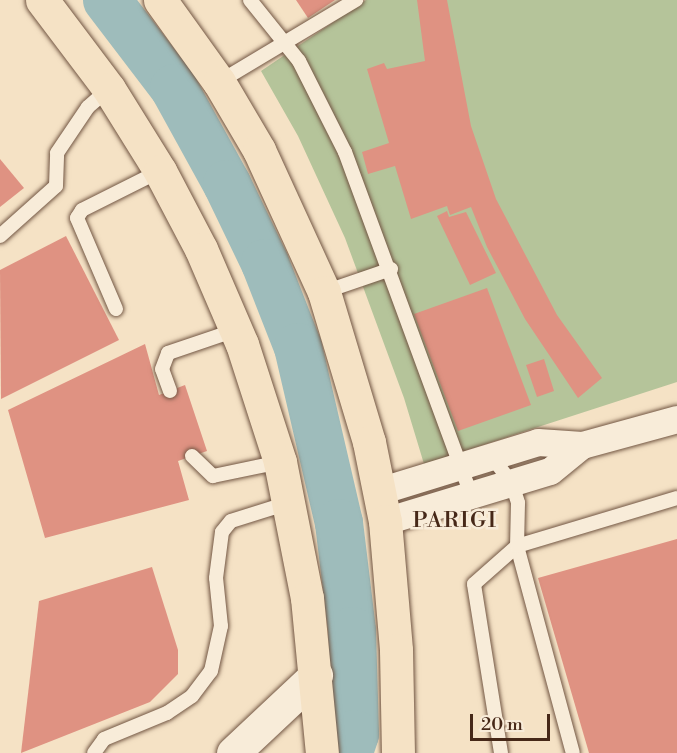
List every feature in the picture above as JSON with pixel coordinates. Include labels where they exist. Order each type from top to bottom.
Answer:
[{"type":"main road","points":[[42,0],[109,89],[160,171],[201,249],[236,330],[280,462],[307,598],[316,675],[320,741]]},
{"type":"main road","points":[[160,0],[219,82],[294,220],[339,288],[382,506],[396,650],[397,738]]},
{"type":"main road","points":[[233,753],[316,675]]},
{"type":"street","points":[[382,506],[459,455],[492,457],[538,442],[582,445],[677,419]]},
{"type":"street","points":[[382,506],[471,495],[512,484],[550,471],[582,445]]},
{"type":"lane","points":[[249,0],[299,61],[345,152],[459,455],[471,495]]},
{"type":"lane","points":[[219,82],[356,0]]},
{"type":"lane","points":[[0,236],[56,186],[57,153],[88,107],[109,89]]},
{"type":"lane","points":[[116,309],[77,218],[82,210],[160,171]]},
{"type":"lane","points":[[339,288],[390,269]]},
{"type":"lane","points":[[170,391],[162,369],[168,353],[236,330]]},
{"type":"lane","points":[[192,456],[213,476],[280,462]]},
{"type":"lane","points":[[492,457],[512,484],[518,503],[517,546],[573,753]]},
{"type":"lane","points":[[501,753],[474,584],[517,546],[677,498]]},
{"type":"lane","points":[[94,753],[104,739],[167,713],[192,696],[211,671],[221,626],[216,578],[222,532],[231,521],[288,503]]},
{"type":"green space","points":[[366,0],[677,0],[677,382],[424,464],[404,398],[345,238],[298,136],[261,71]]},
{"type":"building","points":[[296,0],[335,0],[308,18]]},
{"type":"building","points":[[417,0],[447,0],[471,126],[496,199],[557,315],[602,378],[578,398],[525,319],[487,247],[471,207],[450,215],[447,206],[411,219],[395,166],[368,174],[362,152],[389,143],[367,69],[384,63],[387,69],[425,61]]},
{"type":"building","points":[[0,159],[24,188],[0,207]]},
{"type":"building","points":[[447,211],[449,217],[466,212],[496,273],[470,285],[437,216]]},
{"type":"building","points":[[66,236],[119,340],[1,399],[0,270]]},
{"type":"building","points":[[487,288],[531,405],[458,431],[414,314]]},
{"type":"building","points":[[145,344],[159,395],[185,385],[207,451],[178,461],[189,500],[45,538],[8,410]]},
{"type":"building","points":[[544,359],[554,391],[537,397],[526,365]]},
{"type":"building","points":[[677,539],[677,753],[589,753],[538,578]]},
{"type":"building","points":[[152,567],[178,650],[178,674],[150,702],[21,753],[39,601]]},
{"type":"waterway","points":[[107,0],[174,88],[227,184],[265,263],[298,347],[339,523],[352,631],[355,734],[349,753]]},
{"type":"district","name":"PARIGI","points":[[455,521]]}]
